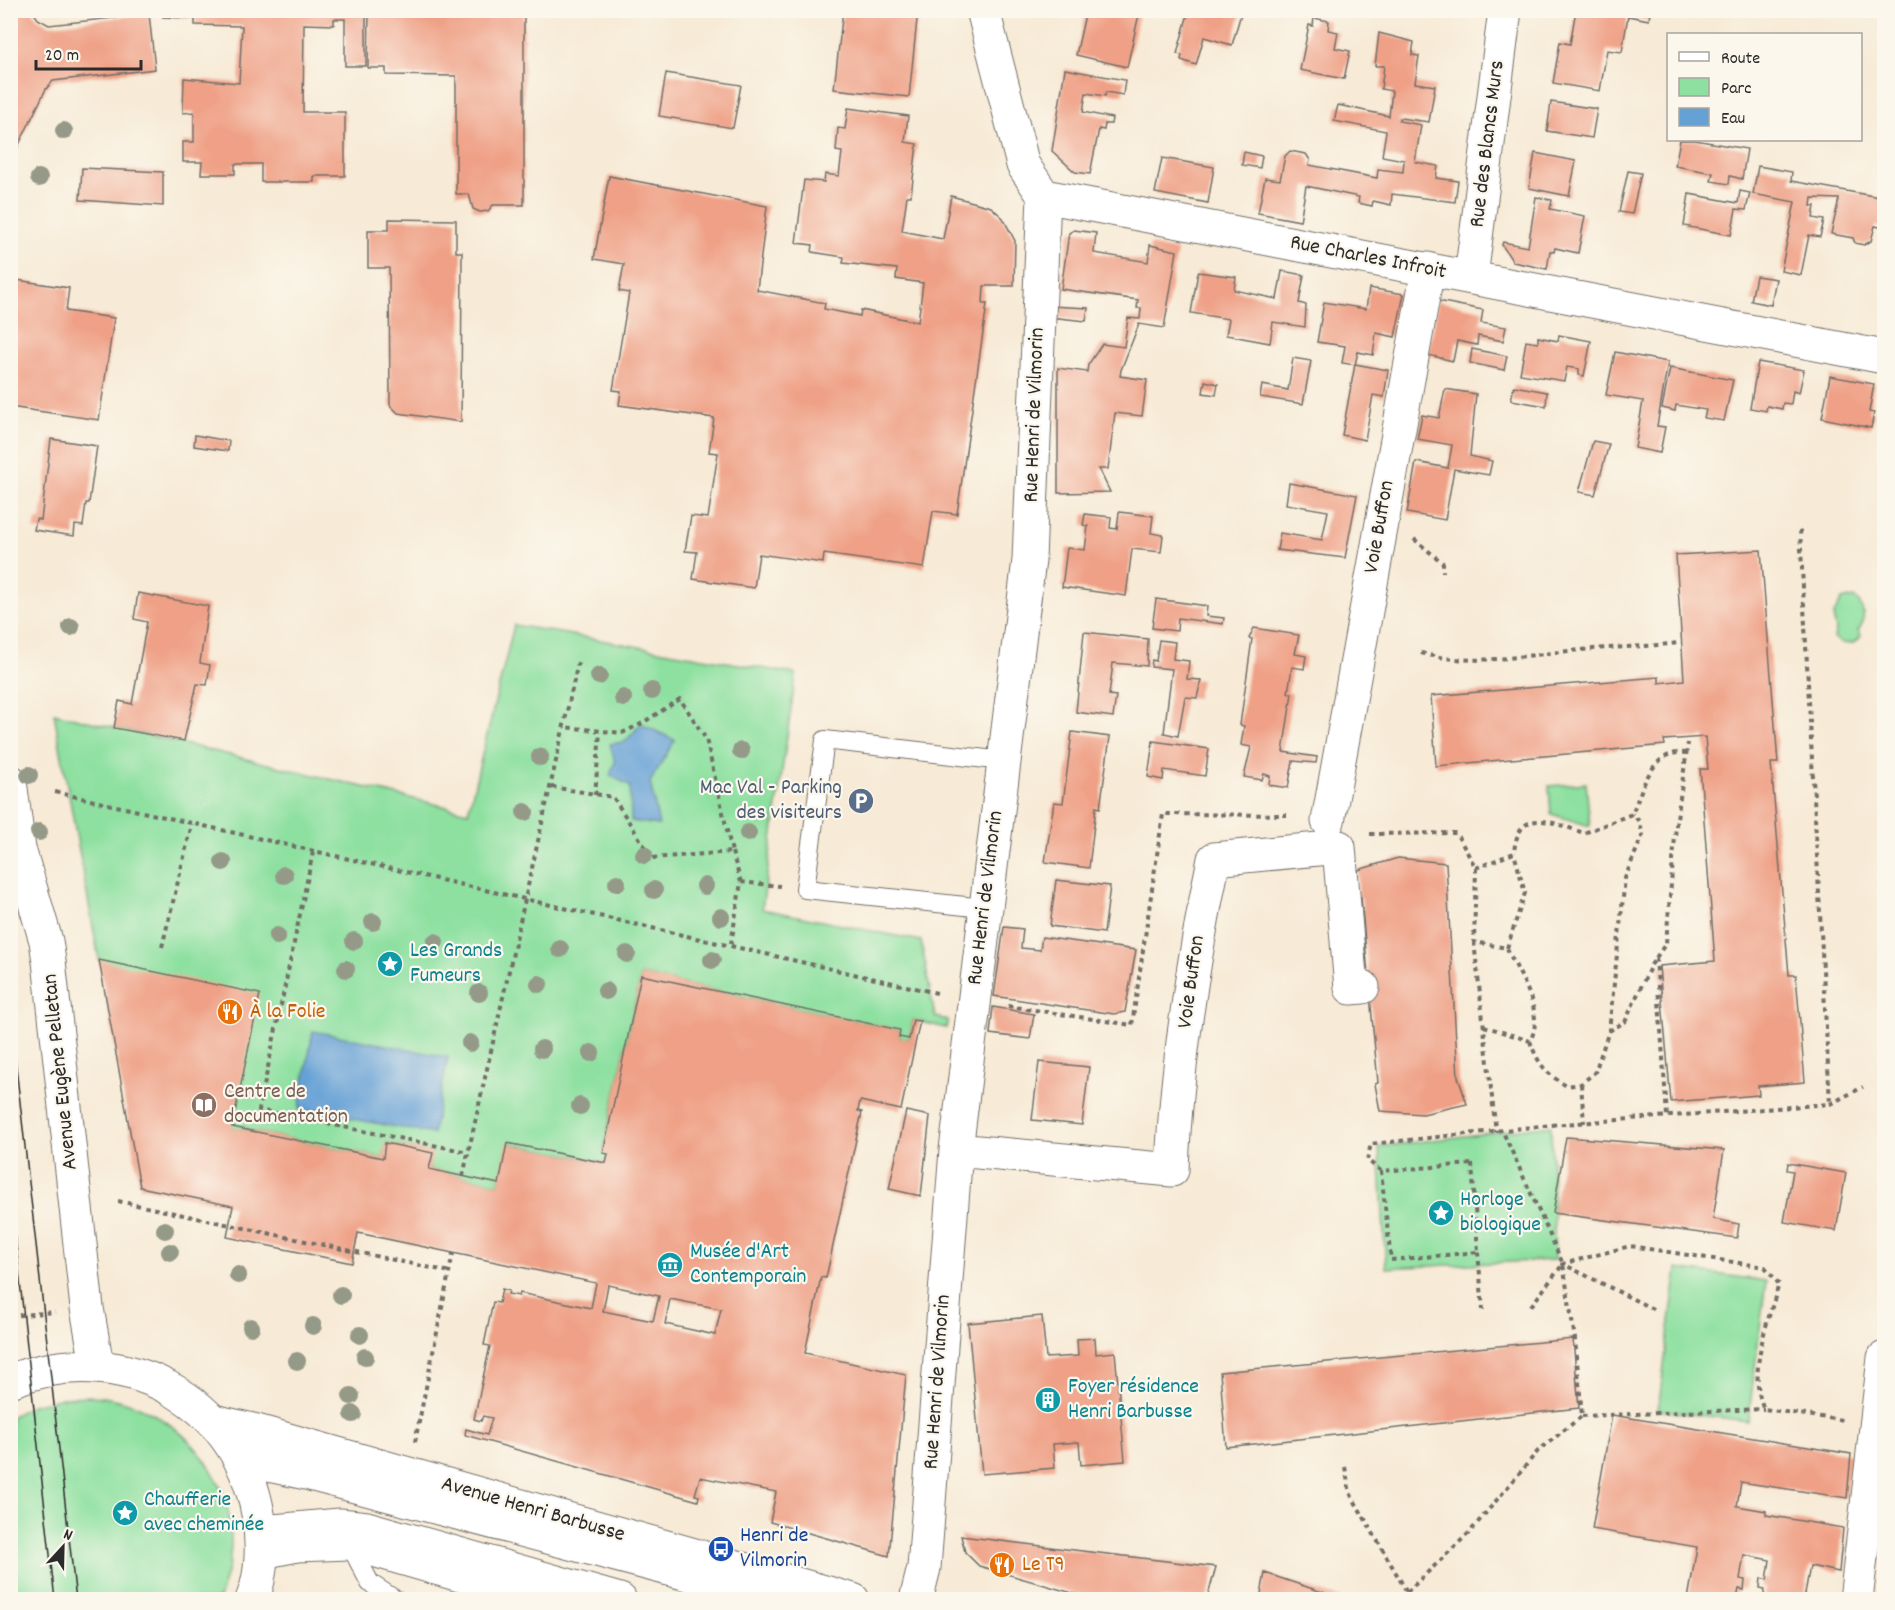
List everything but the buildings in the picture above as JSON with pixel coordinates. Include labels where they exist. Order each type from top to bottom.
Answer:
[{"type":"street","points":[[983,10],[1023,165],[1044,196]]},
{"type":"street","name":"Rue des Blancs Murs","points":[[1471,277],[1505,10]]},
{"type":"street","name":"Rue Charles Infroit","points":[[1044,196],[1884,357]]},
{"type":"street","name":"Rue Henri de Vilmorin","points":[[916,1599],[924,1569],[956,1150],[984,908],[1029,560],[1044,196]]},
{"type":"street","name":"Voie Buffon","points":[[956,1150],[1172,1170],[1174,1107],[1198,935],[1214,860],[1328,828],[1428,269]]},
{"type":"street","name":"Avenue Eugène Pelletan","points":[[10,781],[19,849],[46,941],[49,961],[87,1308],[97,1365]]},
{"type":"street","points":[[1328,828],[1339,847],[1350,988],[1363,987]]},
{"type":"street","points":[[1856,1599],[1884,1358]]},
{"type":"street","points":[[10,1382],[50,1368],[97,1365],[140,1374],[180,1393],[214,1421],[241,1459],[255,1494],[262,1542],[252,1599]]},
{"type":"street","name":"Avenue Henri Barbusse","points":[[214,1421],[257,1431],[853,1599]]},
{"type":"street","name":"Avenue Henri Barbusse","points":[[241,1459],[310,1474],[786,1599]]},
{"type":"street","points":[[262,1542],[297,1545],[367,1528],[620,1599]]},
{"type":"street","points":[[344,1534],[546,1599]]},
{"type":"lane","points":[[984,908],[805,889],[825,740],[1003,761]]},
{"type":"lane","points":[[344,1534],[366,1578],[396,1599]]},
{"type":"path","points":[[1800,530],[1830,1104]]},
{"type":"path","points":[[1421,653],[1440,659],[1477,662],[1580,650],[1678,643]]},
{"type":"path","points":[[463,1176],[552,787],[579,658]]},
{"type":"path","points":[[564,727],[622,733],[641,724],[680,699],[706,739],[741,882],[730,944]]},
{"type":"path","points":[[595,795],[600,732]]},
{"type":"path","points":[[1609,1031],[1625,1022],[1656,958],[1666,943],[1676,825],[1688,743]]},
{"type":"path","points":[[1632,814],[1639,821],[1643,834],[1626,878],[1609,1031],[1595,1072],[1581,1084],[1567,1086],[1549,1076],[1537,1062],[1530,1041],[1535,1030],[1536,1017],[1532,1000],[1507,948],[1526,893],[1514,853],[1515,841],[1522,829],[1532,822],[1546,819],[1584,833],[1632,814],[1649,773],[1657,762],[1668,754],[1687,753]]},
{"type":"path","points":[[552,787],[613,797],[652,858],[732,852]]},
{"type":"path","points":[[55,792],[525,901],[730,944],[935,993]]},
{"type":"path","points":[[973,1001],[1132,1025],[1163,814],[1328,828],[1333,835],[1456,833],[1476,868],[1474,942],[1496,1132]]},
{"type":"path","points":[[162,947],[192,824]]},
{"type":"path","points":[[313,852],[259,1110],[468,1152]]},
{"type":"path","points":[[1476,868],[1514,853]]},
{"type":"path","points":[[741,882],[805,889]]},
{"type":"path","points":[[1474,942],[1507,948]]},
{"type":"path","points":[[1656,958],[1668,1116]]},
{"type":"path","points":[[1484,1026],[1530,1041]]},
{"type":"path","points":[[1581,1084],[1584,1123]]},
{"type":"path","points":[[1483,1310],[1472,1164],[1381,1170],[1367,1160],[1371,1144],[1584,1123],[1830,1104],[1863,1087]]},
{"type":"path","points":[[1503,1132],[1563,1264],[1575,1339],[1582,1416]]},
{"type":"path","points":[[1381,1170],[1391,1260],[1478,1252]]},
{"type":"path","points":[[118,1201],[450,1272]]},
{"type":"path","points":[[1531,1306],[1563,1264],[1630,1246],[1766,1267],[1779,1284],[1762,1343],[1757,1393],[1764,1409]]},
{"type":"path","points":[[413,1452],[453,1253]]},
{"type":"path","points":[[1563,1264],[1653,1309]]},
{"type":"path","points":[[10,1316],[64,1311]]},
{"type":"path","points":[[1404,1599],[1407,1592],[1469,1533],[1538,1451],[1582,1416],[1764,1409],[1875,1425]]},
{"type":"path","points":[[1346,1467],[1350,1493],[1407,1592]]},
{"type":"green space","points":[[1854,597],[1863,613],[1863,622],[1858,630],[1861,636],[1855,642],[1845,643],[1834,638],[1836,630],[1833,616],[1842,600]]},
{"type":"green space","points":[[514,625],[796,674],[762,909],[921,941],[935,1017],[948,1020],[946,1028],[913,1020],[909,1039],[899,1037],[900,1030],[641,975],[603,1152],[608,1154],[606,1163],[508,1143],[499,1184],[429,1169],[432,1153],[386,1143],[383,1158],[232,1127],[99,960],[54,713],[468,812]]},
{"type":"green space","points":[[1586,783],[1590,826],[1551,814],[1549,786]]},
{"type":"green space","points":[[1551,1125],[1555,1260],[1386,1268],[1379,1147]]},
{"type":"green space","points":[[1677,1269],[1766,1281],[1748,1421],[1658,1410]]},
{"type":"green space","points":[[67,1397],[103,1397],[129,1403],[153,1414],[175,1428],[194,1446],[210,1467],[222,1490],[229,1516],[231,1542],[229,1564],[219,1599],[11,1599],[11,1417],[32,1405]]},
{"type":"water","points":[[641,724],[675,740],[650,782],[659,825],[631,821],[630,786],[610,775],[615,762],[610,744],[625,742]]},
{"type":"water","points":[[313,1031],[448,1057],[433,1134],[299,1109]]},
{"type":"tram line","points":[[10,1013],[76,1600]]},
{"type":"tram line","points":[[10,1191],[55,1600]]},
{"type":"place","name":"Mac Val - Parking des visiteurs","points":[[861,801]]},
{"type":"place","name":"Les Grands Fumeurs","points":[[390,964]]},
{"type":"place","name":"À la Folie","points":[[230,1012]]},
{"type":"place","name":"Centre de documentation","points":[[204,1105]]},
{"type":"place","name":"Horloge biologique","points":[[1441,1213]]},
{"type":"place","name":"Musée d'Art Contemporain","points":[[670,1265]]},
{"type":"place","name":"Foyer résidence Henri Barbusse","points":[[1048,1400]]},
{"type":"place","name":"Chaufferie avec cheminée","points":[[125,1513]]},
{"type":"place","name":"Henri de Vilmorin","points":[[721,1549]]},
{"type":"place","name":"Le T9","points":[[1002,1565]]}]
